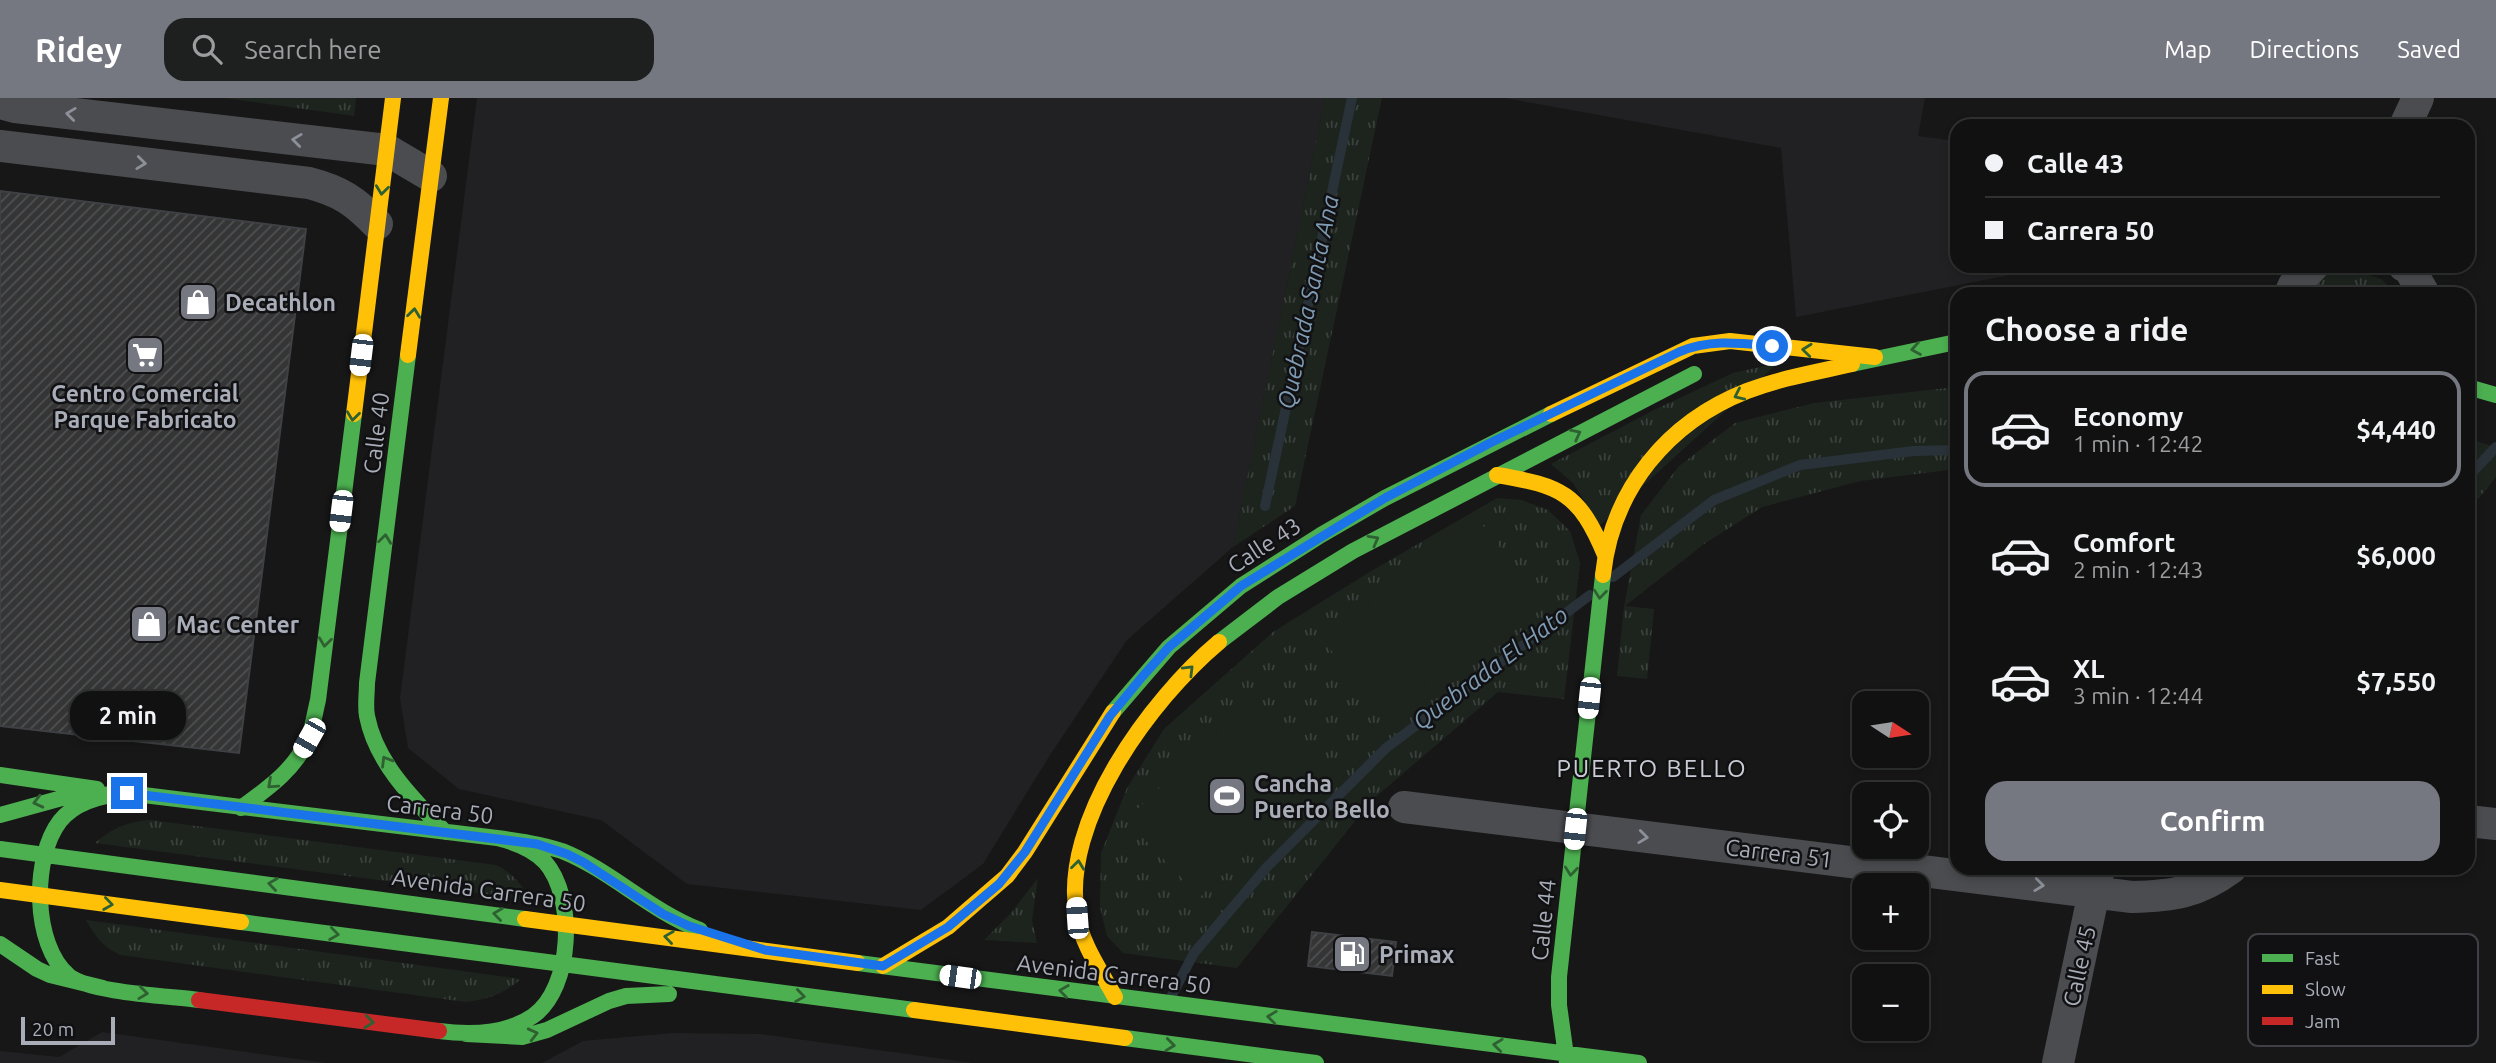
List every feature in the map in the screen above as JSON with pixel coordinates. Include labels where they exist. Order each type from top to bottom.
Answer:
[{"type":"main road","name":"Calle 40","points":[[241,808],[287,771],[298,756],[309,738],[318,699],[393,98]]},
{"type":"main road","name":"Calle 40","points":[[441,98],[367,683],[366,713],[374,741],[386,762],[403,787],[445,832]]},
{"type":"main road","name":"Calle 43","points":[[883,966],[948,927],[999,884],[1025,852],[1103,727],[1134,687],[1169,647],[1241,586],[1385,498],[1490,443],[1679,352],[1707,343],[1730,341],[1875,357]]},
{"type":"main road","points":[[1875,357],[1950,343]]},
{"type":"main road","points":[[1728,356],[1752,344]]},
{"type":"main road","name":"Calle 44","points":[[1567,1058],[1559,1004],[1559,977],[1596,632],[1605,555],[1612,523],[1638,474],[1657,450],[1682,427],[1708,410],[1746,390],[1875,357]]},
{"type":"main road","points":[[1124,998],[1077,918],[1075,888],[1079,849],[1099,797],[1148,720],[1177,682],[1205,654],[1272,601],[1348,554],[1704,369]]},
{"type":"main road","points":[[1497,475],[1537,482],[1562,490],[1576,501],[1588,516],[1605,555]]},
{"type":"main road","points":[[0,775],[127,793]]},
{"type":"main road","points":[[0,815],[28,804],[59,797],[83,793],[127,793]]},
{"type":"main road","name":"Carrera 50","points":[[127,793],[445,832],[496,838],[529,848],[550,869],[562,894],[566,923],[562,964],[555,990],[541,1010],[521,1023],[500,1031],[466,1034],[103,988],[69,976],[53,960],[41,923],[40,895],[48,840],[59,822],[89,799],[127,793]]},
{"type":"main road","points":[[496,838],[537,844],[567,854],[600,871],[663,914],[689,926],[765,950]]},
{"type":"main road","name":"Avenida Carrera 50","points":[[0,849],[1567,1058],[1639,1063]]},
{"type":"main road","points":[[0,890],[1316,1063]]},
{"type":"main road","points":[[0,944],[50,975],[103,988]]},
{"type":"main road","points":[[466,1034],[522,1037],[547,1030],[609,1001],[626,996],[761,991]]},
{"type":"street","points":[[2408,119],[2418,98]]},
{"type":"street","points":[[0,103],[15,107],[387,150],[431,176]]},
{"type":"street","points":[[0,146],[309,183],[348,197],[377,224]]},
{"type":"street","points":[[2293,287],[2306,273]]},
{"type":"street","name":"Carrera 51","points":[[1404,807],[1575,829],[1950,866]]},
{"type":"street","points":[[2475,822],[2496,824]]},
{"type":"street","name":"Carrera 51","points":[[2045,875],[2096,880],[2132,897],[2164,896],[2190,891],[2221,875]]},
{"type":"street","name":"Calle 45","points":[[2058,1063],[2096,880]]},
{"type":"shaded area","points":[[477,98],[1325,98],[1233,547],[1127,640],[1050,755],[983,864],[921,910],[687,884],[601,820],[459,789],[408,748],[400,698]]},
{"type":"shaded area","points":[[1505,98],[1925,98],[1918,136],[1950,140],[1950,273],[2010,275],[1796,317],[1781,148]]},
{"type":"shaded area","points":[[102,1032],[326,1063],[0,1063],[0,1051],[59,1057]]},
{"type":"shaded area","points":[[673,1033],[761,1034],[973,1063],[542,1063],[583,1041]]},
{"type":"green space","points":[[225,98],[356,98],[354,116]]},
{"type":"green space","points":[[1325,98],[1382,98],[1295,506],[1233,547]]},
{"type":"green space","points":[[2327,273],[2363,273],[2381,279],[2390,287],[2309,287]]},
{"type":"green space","points":[[1778,363],[1600,525],[1573,483],[1551,464],[1656,409],[1733,373]]},
{"type":"green space","points":[[1950,388],[1950,470],[1860,481],[1762,507],[1704,544],[1625,606],[1654,609],[1647,679],[1617,676],[1624,607],[1641,515],[1679,466],[1735,423],[1814,403]]},
{"type":"green space","points":[[2475,441],[2496,447],[2496,477],[2475,500]]},
{"type":"green space","points":[[1497,498],[1521,500],[1548,510],[1570,531],[1580,563],[1564,699],[1498,692],[1372,800],[1237,968],[1123,953],[1107,936],[1100,907],[1101,853],[1127,788],[1164,729],[1273,632]]},
{"type":"green space","points":[[1476,517],[1537,594],[1385,717],[1323,640]]},
{"type":"green space","name":"Cancha Puerto Bello","points":[[1254,696],[1327,772],[1200,897],[1126,820]]},
{"type":"green space","points":[[150,820],[496,865],[516,880],[531,900],[95,843],[121,827]]},
{"type":"green space","points":[[1038,878],[1032,920],[1037,943],[984,940],[1011,913]]},
{"type":"green space","points":[[86,920],[521,979],[495,995],[466,1002],[120,955],[100,940]]},
{"type":"building","name":"Centro Comercial Parque Fabricato","points":[[0,191],[306,229],[239,753],[0,726]]},
{"type":"building","name":"Primax","points":[[1312,932],[1396,942],[1392,976],[1308,966]]},
{"type":"waterway","name":"Quebrada Santa Ana","points":[[1265,506],[1352,98]]},
{"type":"waterway","name":"Quebrada El Hato","points":[[2475,470],[2496,447]]},
{"type":"waterway","name":"Quebrada El Hato","points":[[1613,577],[1714,500],[1800,465],[1914,451],[1950,450]]},
{"type":"waterway","name":"Quebrada El Hato","points":[[1172,995],[1194,953],[1266,868],[1386,748],[1590,595]]},
{"type":"traffic: fast","points":[[1852,364],[1950,343]]},
{"type":"traffic: fast","points":[[408,355],[367,683],[366,712],[378,749],[387,765],[445,832]]},
{"type":"traffic: fast","points":[[1219,642],[1278,597],[1353,551],[1694,374]]},
{"type":"traffic: fast","points":[[2475,389],[2496,395]]},
{"type":"traffic: fast","points":[[241,808],[289,769],[310,733],[318,700],[354,414]]},
{"type":"traffic: fast","points":[[1113,712],[1169,647],[1241,586],[1385,498],[1551,414]]},
{"type":"traffic: fast","points":[[1567,1063],[1559,1005],[1559,977],[1603,575]]},
{"type":"traffic: fast","points":[[0,775],[97,789]]},
{"type":"traffic: fast","points":[[127,793],[497,838],[529,849],[545,862],[562,897],[566,942],[556,985],[546,1003],[533,1016],[511,1027],[475,1033],[439,1031]]},
{"type":"traffic: fast","points":[[127,793],[99,797],[74,808],[60,821],[51,837],[44,856],[40,900],[48,944],[57,962],[69,976],[80,982],[112,990],[199,1000]]},
{"type":"traffic: fast","points":[[0,815],[62,798],[127,793]]},
{"type":"traffic: fast","points":[[497,838],[562,851],[580,859],[664,912],[700,930]]},
{"type":"traffic: fast","points":[[0,849],[525,919]]},
{"type":"traffic: fast","points":[[241,922],[914,1010]]},
{"type":"traffic: fast","points":[[0,944],[50,975],[103,988]]},
{"type":"traffic: fast","points":[[858,963],[1639,1063]]},
{"type":"traffic: fast","points":[[466,1034],[522,1037],[547,1030],[609,1001],[626,996],[669,994]]},
{"type":"traffic: fast","points":[[1125,1038],[1316,1063]]},
{"type":"traffic: slow","points":[[354,414],[393,98]]},
{"type":"traffic: slow","points":[[408,355],[441,98]]},
{"type":"traffic: slow","points":[[1551,414],[1693,346],[1730,341],[1875,357]]},
{"type":"traffic: slow","points":[[1603,575],[1618,514],[1649,462],[1669,440],[1718,404],[1747,391],[1852,364]]},
{"type":"traffic: slow","points":[[1497,475],[1538,483],[1566,496],[1586,518],[1605,555]]},
{"type":"traffic: slow","points":[[1115,997],[1079,926],[1075,879],[1082,841],[1116,765],[1140,729],[1193,666],[1219,642]]},
{"type":"traffic: slow","points":[[883,966],[948,927],[1007,876],[1113,712]]},
{"type":"traffic: slow","points":[[0,890],[241,922]]},
{"type":"traffic: slow","points":[[525,919],[858,963]]},
{"type":"traffic: slow","points":[[914,1010],[1125,1038]]},
{"type":"traffic: jam","points":[[199,1000],[439,1031]]},
{"type":"place","name":"Decathlon","points":[[198,302]]},
{"type":"place","name":"Centro Comercial Parque Fabricato","points":[[145,355]]},
{"type":"place","name":"Mac Center","points":[[149,624]]},
{"type":"place","name":"Cancha Puerto Bello","points":[[1227,796]]},
{"type":"place","name":"Primax","points":[[1352,954]]},
{"type":"district","name":"PUERTO BELLO","points":[[1652,768]]},
{"type":"route","points":[[127,793],[537,844],[567,854],[600,871],[632,895],[689,926],[765,950],[883,966],[948,927],[1007,876],[1025,852],[1053,803],[1110,716],[1169,647],[1241,586],[1385,498],[1490,443],[1679,352],[1693,346],[1730,341],[1772,346]]}]
